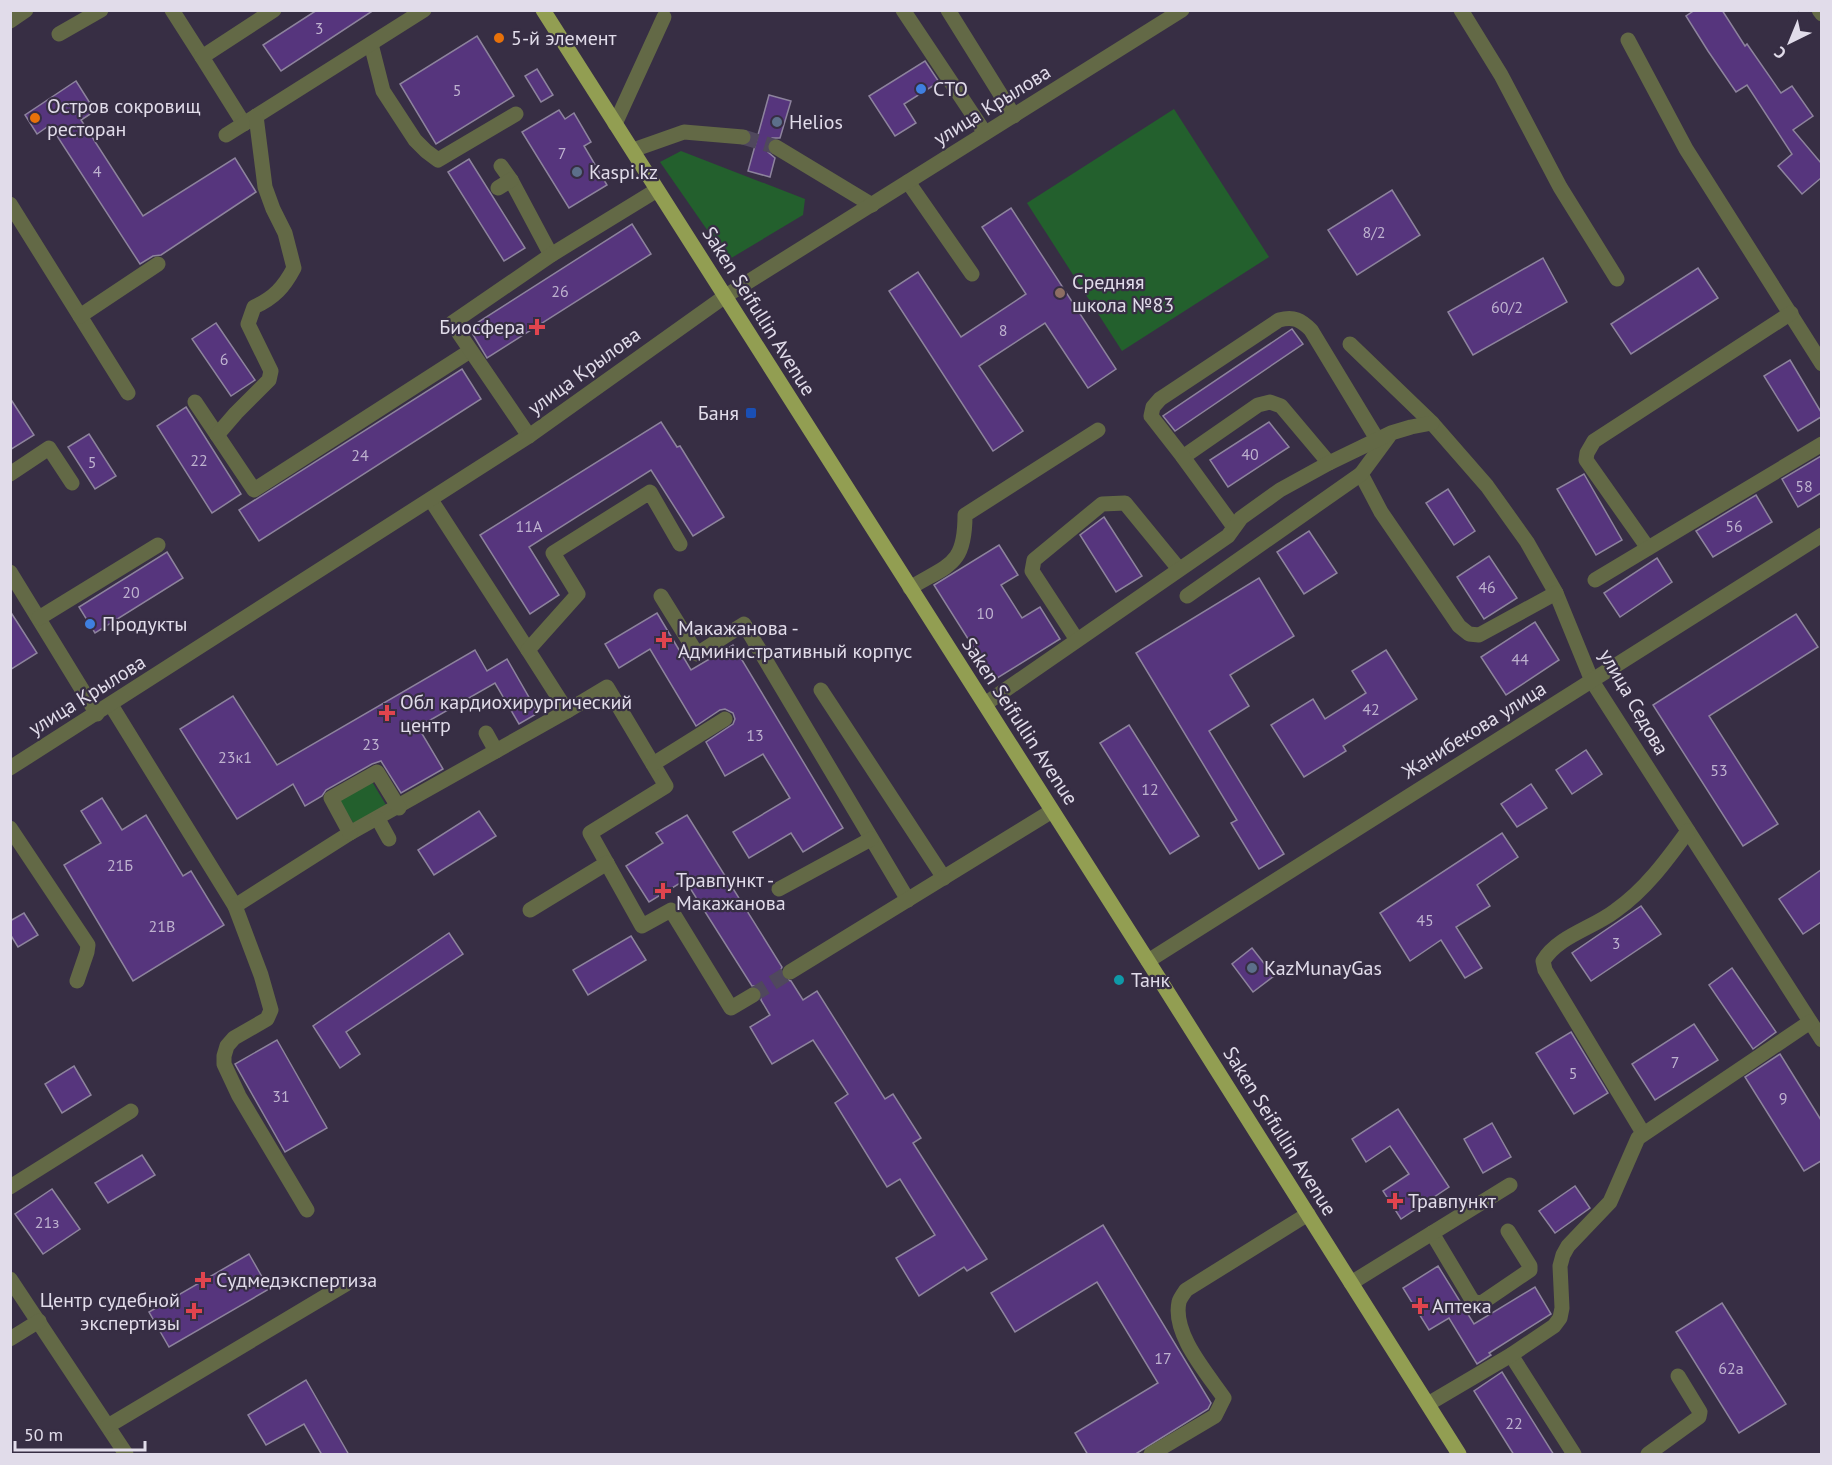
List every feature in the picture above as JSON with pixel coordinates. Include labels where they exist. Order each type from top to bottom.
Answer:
[{"type":"main road","name":"Saken Seifullin Avenue","points":[[543,10],[1460,1455]]},
{"type":"street","points":[[10,21],[26,10]]},
{"type":"street","points":[[59,33],[101,10]]},
{"type":"street","points":[[172,10],[202,57],[250,120],[265,187],[285,233],[294,268],[285,285],[270,300],[254,308],[248,324],[271,371],[269,380],[217,435]]},
{"type":"street","points":[[202,57],[274,10]]},
{"type":"street","points":[[226,135],[424,10]]},
{"type":"street","points":[[903,10],[985,134]]},
{"type":"street","points":[[948,10],[1014,116]]},
{"type":"street","name":"улица Крылова","points":[[10,768],[529,436],[724,297],[1182,10]]},
{"type":"street","points":[[1461,10],[1501,75],[1560,187],[1617,279]]},
{"type":"street","points":[[1819,10],[1821,14]]},
{"type":"street","points":[[615,124],[664,17]]},
{"type":"street","points":[[1628,40],[1686,149],[1821,364]]},
{"type":"street","points":[[371,44],[382,92],[415,140],[426,152],[438,160],[516,114]]},
{"type":"street","points":[[633,150],[684,132],[743,137]]},
{"type":"street","points":[[776,147],[872,205]]},
{"type":"street","points":[[501,166],[504,184],[529,229],[552,255]]},
{"type":"street","points":[[908,182],[972,274]]},
{"type":"street","points":[[529,436],[452,323],[552,255],[657,190]]},
{"type":"street","points":[[10,204],[128,393]]},
{"type":"street","points":[[80,316],[158,264]]},
{"type":"street","points":[[1648,548],[1587,460],[1587,453],[1594,441],[1791,313]]},
{"type":"street","points":[[1234,527],[1151,417],[1153,407],[1160,399],[1279,320],[1291,317],[1302,321],[1311,330],[1384,436]]},
{"type":"street","name":"улица Седова","points":[[1350,344],[1432,423],[1493,495],[1527,542],[1556,592],[1592,681],[1821,1040]]},
{"type":"street","points":[[195,402],[254,490],[470,351]]},
{"type":"street","points":[[1183,457],[1258,405],[1270,402],[1281,406],[1329,463]]},
{"type":"street","points":[[984,704],[1228,536],[1240,518],[1280,490],[1384,436],[1432,423]]},
{"type":"street","points":[[910,588],[957,559],[965,537],[965,514],[1098,430]]},
{"type":"street","points":[[1187,596],[1361,474],[1384,436]]},
{"type":"street","points":[[1595,580],[1821,444]]},
{"type":"street","points":[[10,474],[49,448],[72,483]]},
{"type":"street","points":[[1361,474],[1381,512],[1459,627],[1469,633],[1479,635],[1556,592]]},
{"type":"street","points":[[528,650],[578,594],[554,553],[650,492],[680,544]]},
{"type":"street","points":[[431,500],[567,711]]},
{"type":"street","points":[[1077,640],[1032,571],[1034,560],[1102,504],[1125,503],[1179,569]]},
{"type":"street","name":"Жанибекова улица","points":[[1148,961],[1821,535]]},
{"type":"street","points":[[39,618],[158,545]]},
{"type":"street","points":[[10,572],[97,714]]},
{"type":"street","points":[[661,596],[697,654],[744,624],[908,900]]},
{"type":"street","points":[[235,906],[350,833],[399,808],[607,687],[666,786],[590,833],[642,926],[671,910],[731,1008],[753,995]]},
{"type":"street","points":[[821,690],[944,878]]},
{"type":"street","points":[[111,705],[235,906],[261,975],[271,1010],[267,1019],[234,1038],[227,1046],[224,1064],[239,1096],[307,1210]]},
{"type":"street","points":[[653,764],[725,719]]},
{"type":"street","points":[[486,734],[496,751]]},
{"type":"street","points":[[350,833],[331,798],[377,772],[399,808]]},
{"type":"street","points":[[790,972],[1052,811]]},
{"type":"street","points":[[378,819],[389,839]]},
{"type":"street","points":[[10,828],[88,945],[77,981]]},
{"type":"street","points":[[1643,1132],[1545,970],[1543,962],[1557,945],[1616,911],[1640,890],[1661,868],[1688,831]]},
{"type":"street","points":[[778,890],[872,839]]},
{"type":"street","points":[[530,910],[607,863]]},
{"type":"street","points":[[1428,1404],[1511,1355],[1554,1326],[1560,1318],[1562,1308],[1560,1266],[1563,1255],[1568,1246],[1610,1202],[1638,1138],[1643,1132],[1810,1022]]},
{"type":"street","points":[[10,1187],[131,1111]]},
{"type":"street","points":[[1351,1283],[1510,1185]]},
{"type":"street","points":[[1151,1455],[1215,1416],[1224,1398],[1191,1351],[1179,1325],[1179,1301],[1186,1290],[1308,1214]]},
{"type":"street","points":[[1432,1233],[1472,1300],[1477,1303],[1483,1302],[1530,1270],[1530,1266],[1509,1231]]},
{"type":"street","points":[[10,1279],[126,1455]]},
{"type":"street","points":[[108,1425],[346,1284]]},
{"type":"street","points":[[10,1339],[39,1321]]},
{"type":"street","points":[[1511,1355],[1574,1455]]},
{"type":"street","points":[[1648,1455],[1699,1417],[1700,1412],[1678,1376]]},
{"type":"green space","points":[[1174,109],[1269,257],[1122,351],[1027,203]]},
{"type":"green space","points":[[681,151],[805,199],[803,215],[728,260],[660,162]]},
{"type":"green space","points":[[371,780],[386,805],[354,824],[339,800]]},
{"type":"building","points":[[317,10],[374,10],[281,71],[263,45]]},
{"type":"building","points":[[1695,10],[1722,10],[1745,46],[1747,44],[1781,93],[1792,86],[1813,116],[1793,130],[1821,163],[1821,178],[1802,194],[1778,166],[1792,154],[1747,85],[1736,92],[1708,51],[1686,16]]},
{"type":"building","points":[[477,36],[514,96],[436,144],[400,84]]},
{"type":"building","points":[[925,61],[939,82],[904,104],[916,123],[895,136],[869,96]]},
{"type":"building","points":[[537,69],[553,95],[541,102],[525,76]]},
{"type":"building","points":[[76,81],[95,111],[81,120],[143,216],[235,158],[256,192],[161,255],[153,256],[140,264],[50,125],[37,134],[25,115]]},
{"type":"building","points":[[769,95],[791,101],[780,138],[772,138],[766,146],[768,152],[775,158],[770,177],[748,171]]},
{"type":"building","points":[[559,110],[565,119],[574,113],[591,142],[584,146],[607,185],[569,208],[522,132]]},
{"type":"building","points":[[469,159],[525,248],[504,261],[448,172]]},
{"type":"building","points":[[1392,190],[1420,235],[1357,275],[1328,230]]},
{"type":"building","points":[[1011,208],[1116,369],[1088,388],[1045,323],[979,366],[1023,431],[993,451],[889,291],[918,272],[961,337],[1026,294],[982,227]]},
{"type":"building","points":[[632,224],[651,254],[487,358],[469,328]]},
{"type":"building","points":[[1543,258],[1567,302],[1473,355],[1448,312]]},
{"type":"building","points":[[1698,268],[1718,298],[1631,354],[1611,324]]},
{"type":"building","points":[[216,323],[255,380],[231,396],[192,339]]},
{"type":"building","points":[[1292,329],[1303,344],[1175,431],[1163,416]]},
{"type":"building","points":[[1790,360],[1821,412],[1821,417],[1798,431],[1764,376]]},
{"type":"building","points":[[462,369],[481,399],[259,541],[239,510]]},
{"type":"building","points":[[10,398],[34,435],[10,450]]},
{"type":"building","points":[[186,407],[241,494],[212,513],[157,426]]},
{"type":"building","points":[[661,422],[677,447],[680,446],[724,517],[693,536],[651,470],[529,547],[559,595],[530,614],[480,535]]},
{"type":"building","points":[[1269,422],[1289,447],[1228,487],[1210,460]]},
{"type":"building","points":[[89,434],[116,476],[95,489],[68,447]]},
{"type":"building","points":[[1821,456],[1821,493],[1798,507],[1782,479]]},
{"type":"building","points":[[1584,474],[1622,540],[1596,555],[1557,489]]},
{"type":"building","points":[[1448,489],[1475,531],[1454,545],[1426,503]]},
{"type":"building","points":[[1756,495],[1772,522],[1713,557],[1696,531]]},
{"type":"building","points":[[1104,517],[1142,576],[1116,592],[1080,535]]},
{"type":"building","points":[[1309,531],[1337,573],[1304,594],[1277,552]]},
{"type":"building","points":[[999,545],[1018,575],[1001,585],[1022,618],[1040,607],[1060,639],[994,680],[934,585]]},
{"type":"building","points":[[167,552],[183,578],[95,633],[79,607]]},
{"type":"building","points":[[1489,556],[1517,598],[1484,619],[1457,577]]},
{"type":"building","points":[[1657,558],[1672,582],[1620,617],[1604,593]]},
{"type":"building","points":[[1259,578],[1294,636],[1230,675],[1249,706],[1209,731],[1284,854],[1259,869],[1231,823],[1237,820],[1136,653]]},
{"type":"building","points":[[10,611],[37,653],[10,670]]},
{"type":"building","points":[[657,613],[691,670],[733,645],[843,828],[803,852],[791,833],[749,858],[733,832],[790,798],[763,754],[725,776],[706,742],[733,724],[735,719],[733,713],[725,709],[720,710],[696,726],[650,649],[619,668],[605,644]]},
{"type":"building","points":[[1796,614],[1818,647],[1709,716],[1778,824],[1743,846],[1653,705]]},
{"type":"building","points":[[1535,622],[1559,660],[1506,695],[1481,657]]},
{"type":"building","points":[[475,650],[487,671],[507,659],[538,713],[519,724],[495,683],[418,727],[443,769],[401,793],[381,761],[326,790],[322,796],[305,806],[293,784],[237,819],[180,729],[233,696],[277,765]]},
{"type":"building","points":[[1386,650],[1417,699],[1343,746],[1346,751],[1304,777],[1271,725],[1313,699],[1325,719],[1366,693],[1352,671]]},
{"type":"building","points":[[1129,725],[1199,836],[1170,854],[1100,743]]},
{"type":"building","points":[[1586,750],[1602,774],[1572,794],[1556,770]]},
{"type":"building","points":[[1531,784],[1547,808],[1517,827],[1501,804]]},
{"type":"building","points":[[102,798],[122,830],[146,815],[183,876],[191,871],[224,925],[133,981],[64,865],[101,843],[81,811]]},
{"type":"building","points":[[479,811],[496,836],[434,875],[418,850]]},
{"type":"building","points":[[687,815],[782,967],[780,972],[782,978],[791,981],[803,1000],[817,991],[885,1099],[893,1094],[921,1138],[913,1143],[987,1259],[967,1271],[964,1267],[919,1296],[896,1258],[935,1235],[900,1179],[887,1187],[835,1103],[848,1094],[813,1040],[772,1064],[750,1027],[770,1015],[761,1000],[762,991],[757,986],[752,986],[685,880],[649,902],[626,866],[663,843],[656,833]]},
{"type":"building","points":[[1502,833],[1518,857],[1477,885],[1490,906],[1456,927],[1482,968],[1465,978],[1441,940],[1410,961],[1380,913]]},
{"type":"building","points":[[1821,870],[1821,922],[1803,934],[1779,899]]},
{"type":"building","points":[[1641,906],[1661,934],[1591,981],[1572,953]]},
{"type":"building","points":[[24,913],[38,935],[18,947],[10,934],[10,921]]},
{"type":"building","points":[[449,933],[463,954],[346,1032],[360,1054],[340,1068],[313,1026]]},
{"type":"building","points":[[631,936],[646,960],[588,995],[573,970]]},
{"type":"building","points":[[1252,948],[1274,976],[1253,992],[1232,964]]},
{"type":"building","points":[[1732,968],[1776,1032],[1753,1049],[1709,985]]},
{"type":"building","points":[[1694,1024],[1718,1060],[1655,1100],[1632,1064]]},
{"type":"building","points":[[1571,1032],[1608,1093],[1574,1114],[1536,1053]]},
{"type":"building","points":[[277,1040],[327,1128],[285,1152],[235,1064]]},
{"type":"building","points":[[1780,1054],[1821,1120],[1821,1161],[1804,1171],[1745,1077]]},
{"type":"building","points":[[74,1066],[91,1095],[62,1113],[45,1084]]},
{"type":"building","points":[[1398,1109],[1449,1187],[1401,1219],[1383,1191],[1409,1174],[1390,1146],[1366,1162],[1352,1139]]},
{"type":"building","points":[[1492,1123],[1511,1157],[1483,1173],[1464,1139]]},
{"type":"building","points":[[142,1155],[155,1175],[108,1203],[95,1183]]},
{"type":"building","points":[[1575,1186],[1590,1208],[1555,1233],[1539,1211]]},
{"type":"building","points":[[52,1189],[80,1229],[43,1254],[15,1214]]},
{"type":"building","points":[[1103,1225],[1211,1403],[1208,1409],[1134,1455],[1088,1455],[1075,1433],[1158,1383],[1097,1282],[1015,1332],[991,1293]]},
{"type":"building","points":[[249,1254],[269,1289],[169,1347],[149,1312]]},
{"type":"building","points":[[1438,1266],[1474,1324],[1535,1287],[1551,1314],[1489,1353],[1491,1355],[1477,1364],[1449,1318],[1429,1330],[1403,1288]]},
{"type":"building","points":[[1722,1303],[1786,1404],[1739,1433],[1676,1332]]},
{"type":"building","points":[[1502,1372],[1554,1455],[1514,1455],[1474,1391]]},
{"type":"building","points":[[306,1380],[349,1455],[322,1455],[304,1424],[266,1445],[248,1415]]},
{"type":"tunnel","points":[[743,137],[776,147]]},
{"type":"tunnel","points":[[753,995],[790,972]]},
{"type":"place","name":"5-й элемент","points":[[499,38]]},
{"type":"place","name":"СТО","points":[[921,89]]},
{"type":"place","name":"Остров сокровищ ресторан","points":[[35,118]]},
{"type":"place","name":"Helios","points":[[777,122]]},
{"type":"place","name":"Kaspi.kz","points":[[577,172]]},
{"type":"place","name":"Средняя школа №83","points":[[1060,293]]},
{"type":"place","name":"Биосфера","points":[[537,327]]},
{"type":"place","name":"Баня","points":[[751,413]]},
{"type":"place","name":"Продукты","points":[[90,624]]},
{"type":"place","name":"Макажанова - Административный корпус","points":[[664,640]]},
{"type":"place","name":"Обл кардиохирургический центр","points":[[387,713]]},
{"type":"place","name":"Травпункт - Макажанова","points":[[663,891]]},
{"type":"place","name":"KazMunayGas","points":[[1252,968]]},
{"type":"place","name":"Танк","points":[[1119,980]]},
{"type":"place","name":"Травпункт","points":[[1395,1201]]},
{"type":"place","name":"Судмедэкспертиза","points":[[203,1280]]},
{"type":"place","name":"Аптека","points":[[1420,1306]]},
{"type":"place","name":"Центр судебной экспертизы","points":[[194,1311]]}]
